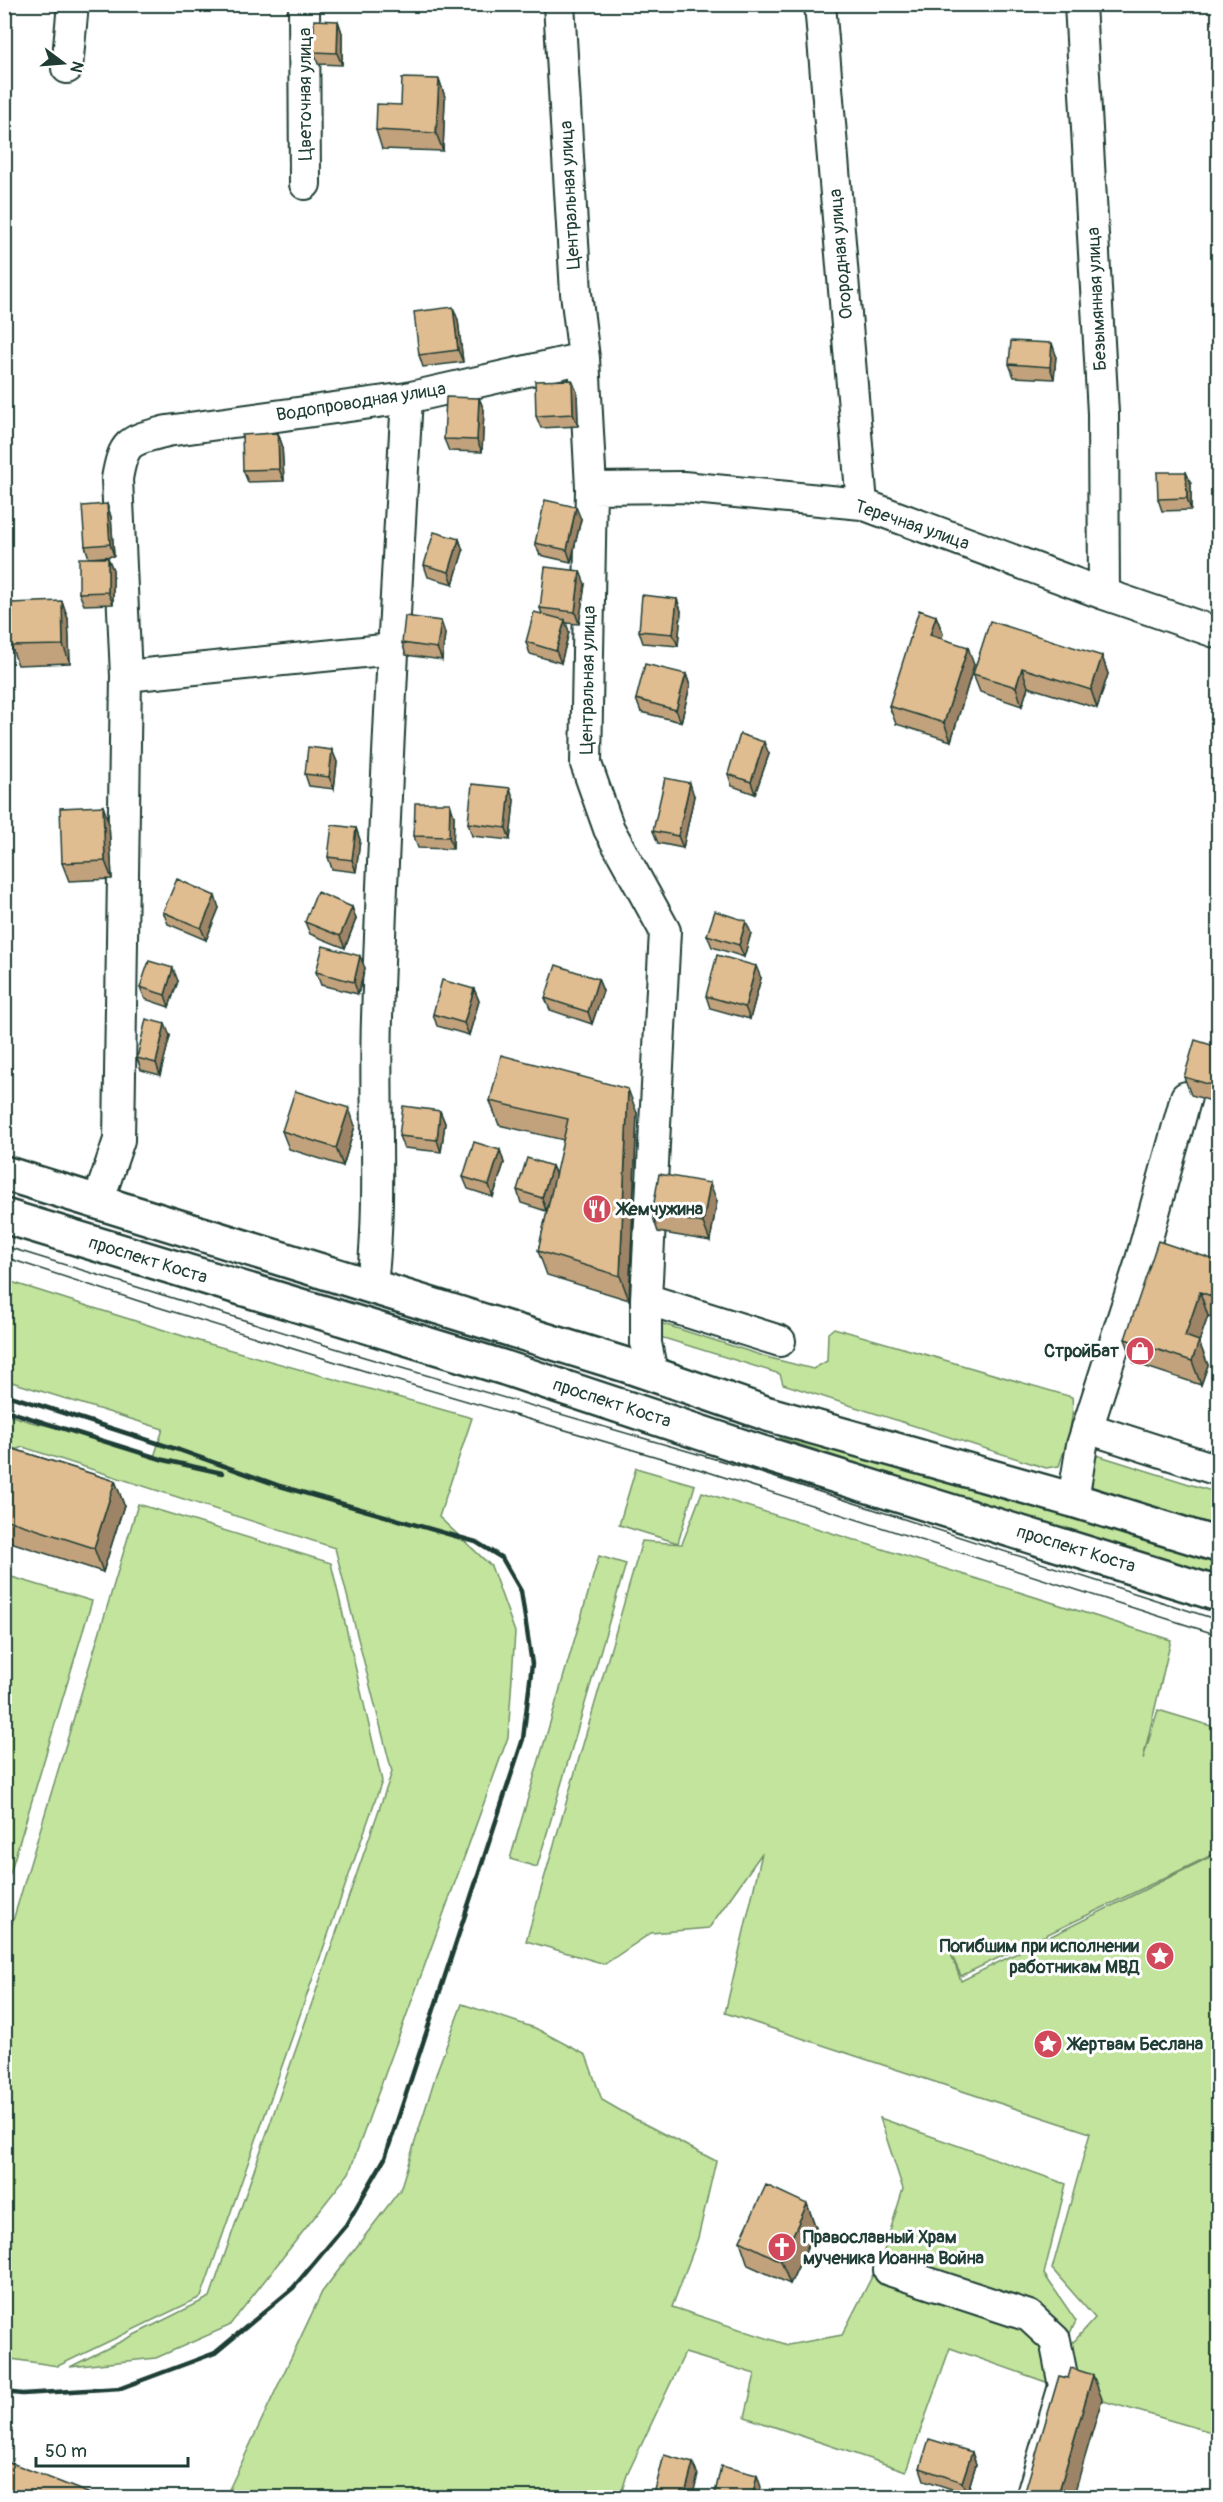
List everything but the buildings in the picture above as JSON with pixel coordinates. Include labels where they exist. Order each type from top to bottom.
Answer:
[{"type":"main road","points":[[4,1173],[372,1285],[652,1374],[768,1414],[1073,1500],[1218,1545]]},
{"type":"main road","name":"проспект Коста","points":[[4,1216],[505,1368],[686,1428],[1218,1594]]},
{"type":"main road","points":[[686,1428],[698,1390]]},
{"type":"street","points":[[67,68],[73,4]]},
{"type":"street","name":"Цветочная улица","points":[[304,4],[305,184]]},
{"type":"street","name":"Центральная улица","points":[[559,4],[576,293],[584,358],[591,488],[586,764],[609,829],[665,931],[646,1299],[646,1343],[652,1374]]},
{"type":"street","name":"Огородная улица","points":[[820,4],[862,504]]},
{"type":"street","name":"Безымянная улица","points":[[1080,4],[1103,413],[1104,594]]},
{"type":"street","name":"Водопроводная улица","points":[[126,676],[117,479],[121,454],[136,439],[167,430],[407,398],[584,358]]},
{"type":"street","points":[[372,1285],[377,1236],[376,1022],[407,398]]},
{"type":"street","name":"Теречная улица","points":[[591,488],[683,487],[862,504],[1104,594],[1218,633]]},
{"type":"street","points":[[98,1202],[119,1140],[126,676],[393,649]]},
{"type":"street","points":[[1073,1500],[1082,1445],[1139,1267],[1186,1097]]},
{"type":"street","points":[[646,1299],[780,1341]]},
{"type":"street","points":[[1087,1428],[1218,1470]]},
{"type":"street","points":[[889,2270],[1029,2316],[1055,2340],[1064,2386],[1031,2498]]},
{"type":"green space","points":[[5,1280],[199,1341],[472,1418],[439,1517],[491,1566],[515,1632],[508,1737],[349,2173],[229,2326],[156,2358],[70,2367],[210,2297],[392,1772],[335,1548],[23,1447],[5,1453],[5,1414],[76,1432],[154,1457],[163,1429],[5,1380]]},
{"type":"green space","points":[[657,1322],[770,1358],[813,1369],[827,1361],[828,1333],[834,1328],[1072,1397],[1071,1423],[1059,1466],[1046,1468],[783,1384],[780,1374],[657,1336]]},
{"type":"green space","points":[[785,1429],[1218,1562],[1218,1581],[780,1438]]},
{"type":"green space","points":[[1087,1456],[1100,1456],[1218,1493],[1218,1534],[1089,1495]]},
{"type":"green space","points":[[636,1468],[695,1485],[678,1543],[619,1525]]},
{"type":"green space","points":[[702,1492],[1171,1640],[1143,1759],[1158,1710],[1218,1728],[1218,1852],[961,1976],[950,1951],[961,1981],[1218,1853],[1218,2434],[1054,2387],[1059,2358],[1095,2318],[1052,2269],[1090,2133],[725,2013],[762,1853],[709,1928],[651,1933],[605,1964],[526,1941],[642,1541],[682,1544]]},
{"type":"green space","points":[[138,1504],[331,1563],[382,1781],[201,2297],[58,2366],[5,2358],[5,1947]]},
{"type":"green space","points":[[599,1556],[626,1564],[537,1867],[510,1859]]},
{"type":"green space","points":[[4,1575],[92,1601],[5,1890]]},
{"type":"green space","points":[[462,2004],[535,2028],[586,2055],[602,2100],[716,2161],[698,2238],[672,2307],[788,2345],[842,2335],[882,2257],[903,2189],[880,2118],[1066,2184],[1044,2274],[1076,2321],[1046,2382],[950,2348],[906,2471],[745,2417],[755,2374],[685,2353],[627,2475],[620,2497],[225,2498],[322,2292],[400,2190],[438,2068]]},
{"type":"tram line","points":[[4,1246],[364,1357],[739,1466],[1218,1620]]},
{"type":"tram line","points":[[4,1257],[378,1375],[705,1471],[1218,1635]]},
{"type":"railway","points":[[4,1394],[179,1450],[280,1486],[476,1542],[502,1558],[521,1591],[532,1664],[523,1739],[385,2158],[346,2225],[293,2288],[215,2353],[121,2388],[22,2394],[4,2392]]},
{"type":"railway","points":[[4,1410],[164,1460],[222,1473]]},
{"type":"place","name":"Жемчужина","points":[[597,1209]]},
{"type":"place","name":"СтройБат","points":[[1140,1351]]},
{"type":"place","name":"Погибшим при исполнении работникам МВД","points":[[1160,1956]]},
{"type":"place","name":"Жертвам Беслана","points":[[1048,2044]]},
{"type":"place","name":"Православный Храм мученика Иоанна Война","points":[[782,2247]]}]
